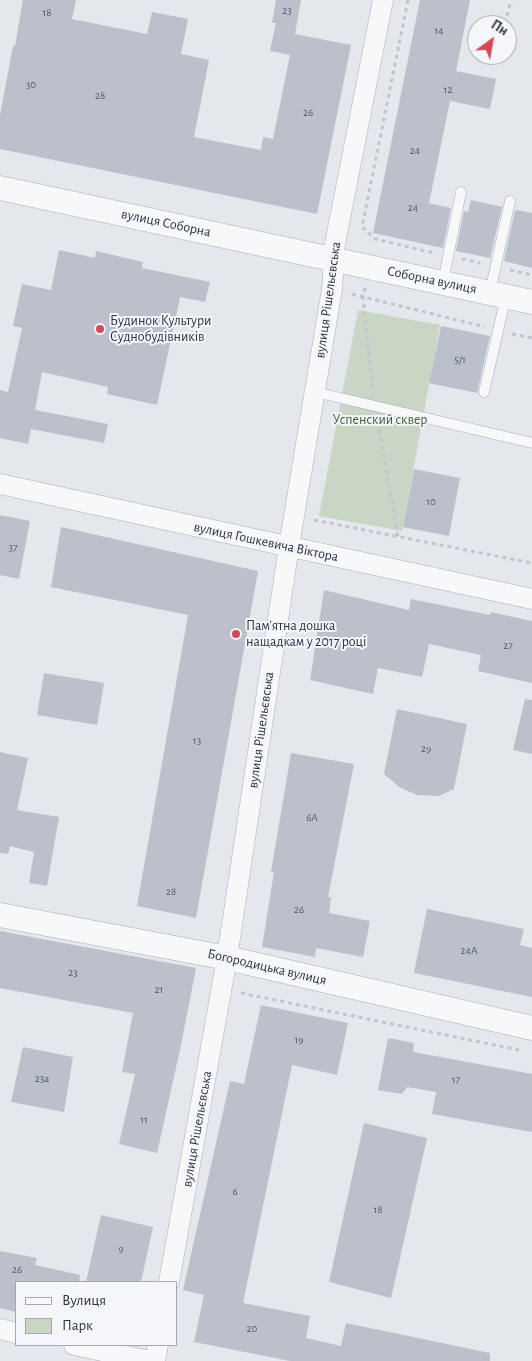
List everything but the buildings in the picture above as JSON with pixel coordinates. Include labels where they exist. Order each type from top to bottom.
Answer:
[{"type":"street","name":"вулиця Рішельєвська","points":[[169,1281],[228,958],[289,546],[332,289],[332,259],[383,0]]},
{"type":"street","name":"вулиця Соборна","points":[[0,188],[332,259]]},
{"type":"street","name":"Соборна вулиця","points":[[332,259],[532,302]]},
{"type":"street","name":"вулиця Гошкевича Віктора","points":[[0,484],[532,599]]},
{"type":"street","name":"Богородицька вулиця","points":[[0,915],[228,958],[532,1028]]},
{"type":"street","points":[[0,1329],[15,1333]]},
{"type":"street","points":[[79,1346],[150,1361]]},
{"type":"street","points":[[155,1361],[158,1346]]},
{"type":"lane","points":[[443,282],[461,192]]},
{"type":"lane","points":[[484,392],[498,330],[498,294],[510,201]]},
{"type":"lane","points":[[315,392],[532,443]]},
{"type":"path","points":[[374,240],[362,227],[408,0]]},
{"type":"path","points":[[507,15],[511,0]]},
{"type":"path","points":[[332,289],[532,338]]},
{"type":"path","points":[[363,297],[375,406],[398,537]]},
{"type":"path","points":[[312,520],[532,563]]},
{"type":"path","points":[[222,989],[522,1051]]},
{"type":"green space","name":"Успенский сквер","points":[[358,310],[440,325],[402,531],[319,516]]},
{"type":"place","name":"Будинок Культури Суднобудівників","points":[[100,329]]},
{"type":"place","name":"Пам'ятна дошка нащадкам у 2017 році","points":[[236,634]]}]
